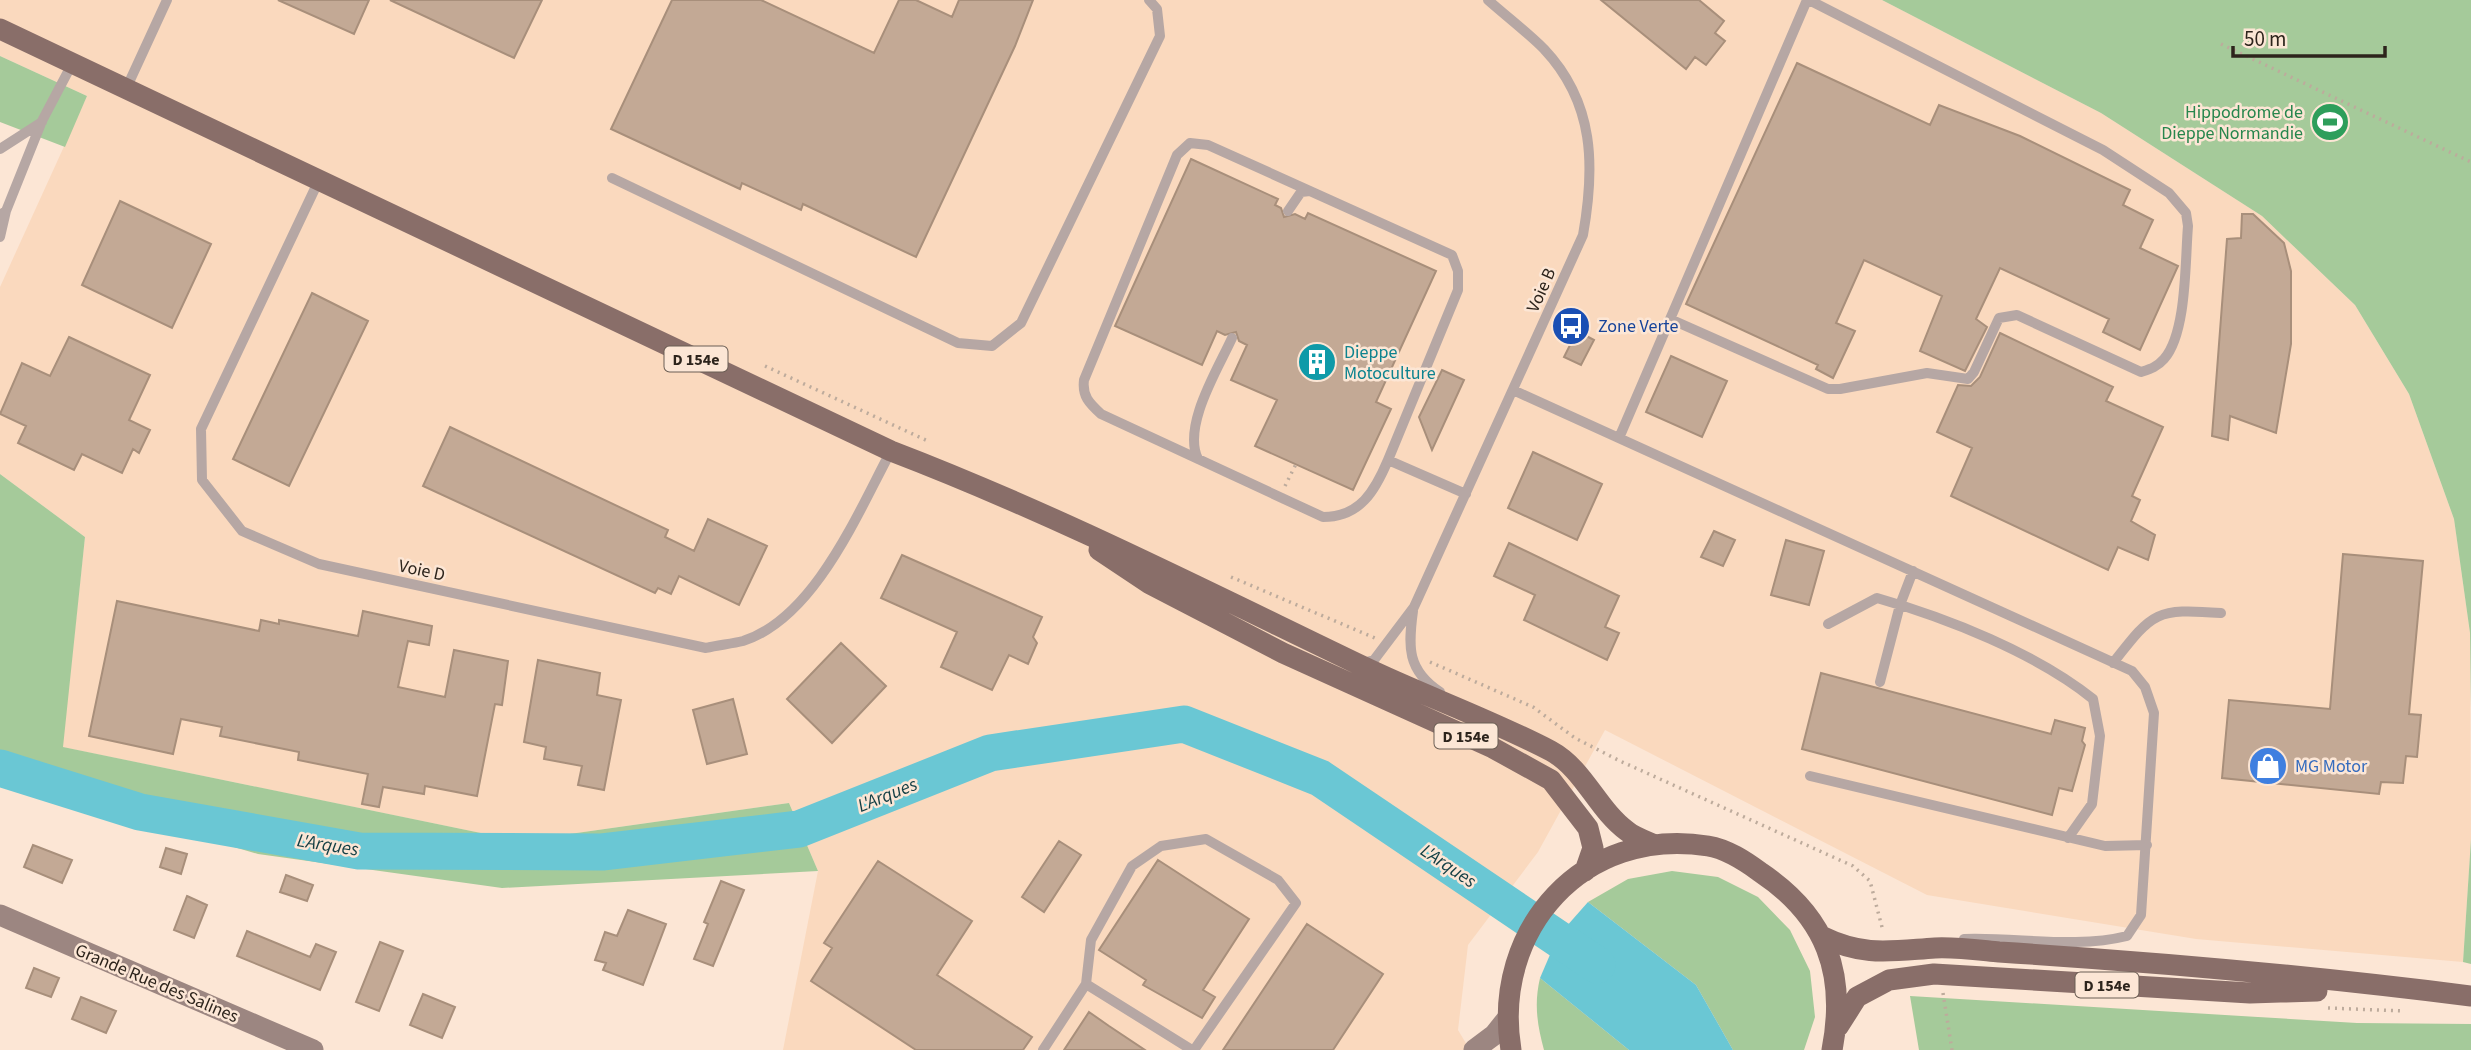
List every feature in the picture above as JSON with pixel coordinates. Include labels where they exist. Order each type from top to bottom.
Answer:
[{"type":"main road","name":"D 154e","points":[[0,30],[891,451],[991,489],[1076,531],[1141,557],[1358,664],[1553,752],[1581,776],[1604,808],[1628,832],[1655,845]]},
{"type":"main road","name":"D 154e","points":[[1076,531],[1150,584],[1271,647],[1493,748],[1551,780],[1588,828],[1593,848],[1585,870]]},
{"type":"main road","points":[[1511,1050],[1506,1020],[1511,980],[1518,952],[1530,927],[1546,904],[1585,870],[1618,855],[1655,845],[1711,846],[1742,859],[1788,891],[1821,936],[1834,971],[1839,1009],[1833,1040]]},
{"type":"main road","name":"Grande Rue des Salines","points":[[0,915],[313,1050]]},
{"type":"main road","name":"D 154e","points":[[1821,936],[1845,948],[1886,954],[1937,948],[2000,952],[2202,967],[2465,995]]},
{"type":"main road","name":"D 154e","points":[[1833,1040],[1857,997],[1889,980],[1934,974],[2250,993],[2403,990]]},
{"type":"main road","points":[[1474,1050],[1494,1035],[1506,1020]]},
{"type":"lane","points":[[126,89],[167,0]]},
{"type":"lane","points":[[612,178],[958,342],[992,346],[1021,323],[1160,36],[1157,9],[1149,0]]},
{"type":"lane","name":"Voie B","points":[[1358,664],[1374,660],[1414,607],[1583,235],[1592,185],[1588,138],[1574,92],[1545,50],[1488,0]]},
{"type":"lane","points":[[1619,438],[1670,319],[1808,0],[2103,150],[2169,193],[2186,213],[2188,226],[2179,329],[2166,357],[2156,366],[2141,372],[2017,315],[2007,314],[1999,318],[1974,372],[1968,379],[1927,373],[1840,390],[1828,389],[1670,319]]},
{"type":"lane","points":[[0,237],[3,213],[42,121],[72,64]]},
{"type":"lane","points":[[0,149],[42,121]]},
{"type":"lane","points":[[1190,143],[1208,145],[1311,190],[1442,248],[1456,262],[1458,290],[1388,460],[1370,496],[1349,512],[1337,517],[1323,517],[1101,414],[1086,400],[1083,391],[1084,380],[1177,155],[1190,143]]},
{"type":"lane","name":"Voie D","points":[[319,180],[201,429],[202,480],[242,531],[319,564],[706,648],[745,640],[787,615],[829,565],[891,451]]},
{"type":"lane","points":[[1288,211],[1301,192],[1311,190]]},
{"type":"lane","points":[[1198,459],[1194,435],[1196,418],[1232,338]]},
{"type":"lane","points":[[1513,390],[2132,671],[2145,687],[2154,713],[2147,845],[2141,915],[2127,936],[2101,942],[2001,938],[1931,941],[1895,946],[1886,954]]},
{"type":"lane","points":[[1388,460],[1466,494]]},
{"type":"lane","points":[[1880,682],[1900,605],[1913,572]]},
{"type":"lane","points":[[1829,624],[1877,598],[1934,615],[2066,677],[2093,699],[2100,736],[2092,804],[2068,838]]},
{"type":"lane","name":"Voie B","points":[[1414,607],[1408,643],[1418,676],[1438,691],[1528,732],[1553,752]]},
{"type":"lane","points":[[2113,663],[2143,624],[2161,613],[2185,610],[2221,613]]},
{"type":"lane","points":[[1810,776],[2105,846],[2147,845]]},
{"type":"lane","points":[[1043,1050],[1086,984],[1091,940],[1132,866],[1161,846],[1206,839],[1278,880],[1296,903],[1193,1050],[1086,984]]},
{"type":"path","points":[[2221,44],[2471,162]]},
{"type":"path","points":[[1280,497],[1296,464]]},
{"type":"path","points":[[1943,992],[1952,1050]]},
{"type":"shaded area","points":[[0,0],[1882,0],[2101,113],[2262,216],[2355,305],[2409,394],[2454,519],[2470,633],[2471,839],[2463,962],[2196,939],[1927,895],[1605,730],[1538,852],[1468,945],[1458,1030],[1470,1050],[783,1050],[818,871],[789,803],[520,841],[62,747],[85,537],[0,474],[0,287],[87,96],[0,56]]},
{"type":"green space","points":[[1882,0],[2471,0],[2471,708],[2470,633],[2454,519],[2409,394],[2355,305],[2262,216],[2101,113]]},
{"type":"green space","points":[[0,56],[87,96],[65,147],[0,122]]},
{"type":"green space","points":[[0,474],[85,537],[63,747],[520,841],[789,803],[818,871],[502,888],[258,854],[0,778]]},
{"type":"green space","points":[[2471,839],[2471,964],[2463,962]]},
{"type":"green space","points":[[1672,871],[1718,877],[1758,897],[1790,930],[1810,971],[1815,1017],[1804,1050],[1733,1050],[1696,985],[1588,902],[1628,879]]},
{"type":"green space","points":[[1540,978],[1629,1050],[1544,1050],[1537,1014]]},
{"type":"green space","points":[[1910,996],[2357,1023],[2471,1024],[2471,1050],[1919,1050]]},
{"type":"water","points":[[1588,902],[1696,985],[1733,1050],[1629,1050],[1540,978],[1558,936]]},
{"type":"building","points":[[278,0],[369,0],[354,34]]},
{"type":"building","points":[[390,0],[542,0],[514,58]]},
{"type":"building","points":[[672,0],[761,0],[874,53],[899,0],[916,0],[952,17],[959,0],[1033,0],[1015,46],[916,257],[803,204],[801,210],[742,183],[740,189],[611,129]]},
{"type":"building","points":[[1601,0],[1699,0],[1724,21],[1715,33],[1725,41],[1706,65],[1695,57],[1686,69]]},
{"type":"building","points":[[1797,63],[1930,125],[1939,105],[2020,136],[2130,190],[2123,205],[2153,220],[2140,248],[2178,266],[2140,350],[2103,332],[2109,319],[2000,268],[1976,319],[1987,327],[1965,371],[1920,351],[1942,296],[1864,260],[1836,323],[1855,331],[1833,378],[1816,369],[1818,365],[1686,304]]},
{"type":"building","points":[[1191,159],[1278,199],[1275,205],[1281,208],[1284,217],[1295,214],[1305,219],[1308,213],[1436,271],[1376,402],[1391,409],[1353,490],[1255,446],[1277,400],[1231,380],[1247,345],[1239,341],[1236,332],[1225,335],[1217,331],[1202,365],[1115,326]]},
{"type":"building","points":[[120,201],[211,244],[172,328],[82,285]]},
{"type":"building","points":[[2242,214],[2253,214],[2284,243],[2291,271],[2291,344],[2276,433],[2230,416],[2228,440],[2212,436],[2227,239],[2241,238]]},
{"type":"building","points":[[312,293],[368,321],[289,486],[233,459]]},
{"type":"building","points":[[1577,331],[1594,340],[1581,365],[1564,357]]},
{"type":"building","points":[[2000,333],[2113,387],[2106,401],[2163,427],[2132,496],[2140,500],[2131,521],[2155,535],[2148,560],[2118,547],[2108,570],[1951,496],[1972,448],[1937,432],[1958,385],[1971,386],[1980,377]]},
{"type":"building","points":[[69,337],[150,375],[129,420],[150,430],[139,453],[133,449],[122,473],[82,454],[74,470],[18,443],[26,426],[0,414],[22,363],[50,376]]},
{"type":"building","points":[[1671,356],[1727,381],[1702,437],[1646,412]]},
{"type":"building","points":[[1442,370],[1464,380],[1432,450],[1419,417]]},
{"type":"building","points":[[450,427],[668,530],[665,537],[694,551],[708,519],[767,546],[739,605],[679,576],[671,594],[658,588],[655,593],[423,486]]},
{"type":"building","points":[[1533,452],[1602,484],[1577,540],[1508,508]]},
{"type":"building","points":[[1714,531],[1735,540],[1723,566],[1701,557]]},
{"type":"building","points":[[1786,540],[1824,551],[1809,605],[1771,595]]},
{"type":"building","points":[[1509,543],[1619,596],[1605,627],[1619,633],[1607,660],[1524,620],[1535,595],[1494,576]]},
{"type":"building","points":[[2343,554],[2423,561],[2409,714],[2421,715],[2417,757],[2406,756],[2403,783],[2381,782],[2379,794],[2222,778],[2229,700],[2330,709]]},
{"type":"building","points":[[902,555],[1042,617],[1033,637],[1037,643],[1028,664],[1009,655],[992,690],[941,667],[957,632],[881,598]]},
{"type":"building","points":[[117,601],[259,631],[261,620],[279,624],[279,620],[358,636],[363,611],[432,626],[429,645],[408,641],[398,687],[445,697],[454,650],[508,661],[502,705],[495,704],[477,796],[425,786],[424,794],[383,787],[379,807],[362,804],[368,774],[298,760],[299,752],[220,736],[222,727],[181,719],[173,754],[89,736]]},
{"type":"building","points":[[841,643],[886,686],[832,743],[787,699]]},
{"type":"building","points":[[538,660],[600,673],[597,695],[621,700],[604,790],[578,785],[582,766],[544,759],[546,747],[524,742]]},
{"type":"building","points":[[1821,673],[2051,734],[2055,720],[2085,728],[2082,741],[2085,745],[2072,791],[2059,788],[2052,815],[1802,749]]},
{"type":"building","points":[[733,699],[747,754],[707,764],[693,710]]},
{"type":"building","points":[[1059,841],[1081,855],[1044,912],[1022,897]]},
{"type":"building","points":[[33,845],[72,860],[62,883],[24,867]]},
{"type":"building","points":[[166,848],[187,854],[181,874],[160,867]]},
{"type":"building","points":[[1158,860],[1249,919],[1203,990],[1215,997],[1202,1018],[1143,985],[1146,980],[1099,950]]},
{"type":"building","points":[[878,861],[972,921],[937,975],[1032,1037],[1023,1050],[916,1050],[811,981],[832,948],[824,943]]},
{"type":"building","points":[[286,875],[313,885],[307,901],[280,892]]},
{"type":"building","points":[[721,881],[744,890],[713,966],[694,959],[708,924],[704,922]]},
{"type":"building","points":[[187,896],[207,905],[194,938],[174,930]]},
{"type":"building","points":[[628,910],[666,924],[643,985],[603,970],[606,963],[595,960],[605,932],[617,936]]},
{"type":"building","points":[[1307,924],[1383,974],[1333,1050],[1223,1050]]},
{"type":"building","points":[[247,931],[310,957],[316,944],[336,952],[320,990],[237,956]]},
{"type":"building","points":[[380,942],[403,951],[379,1011],[356,1002]]},
{"type":"building","points":[[34,968],[59,978],[51,997],[26,988]]},
{"type":"building","points":[[423,994],[455,1007],[442,1038],[410,1025]]},
{"type":"building","points":[[81,997],[116,1011],[106,1033],[72,1019]]},
{"type":"building","points":[[1089,1012],[1109,1026],[1145,1050],[1064,1050]]},
{"type":"waterway","name":"L'Arques","points":[[0,768],[140,812],[359,851],[602,852],[799,829],[990,753],[1184,724],[1320,778],[1597,965]]},
{"type":"place","name":"Hippodrome de Dieppe Normandie","points":[[2330,122]]},
{"type":"place","name":"Zone Verte","points":[[1571,326]]},
{"type":"place","name":"Dieppe Motoculture","points":[[1317,362]]},
{"type":"place","name":"MG Motor","points":[[2268,766]]}]
